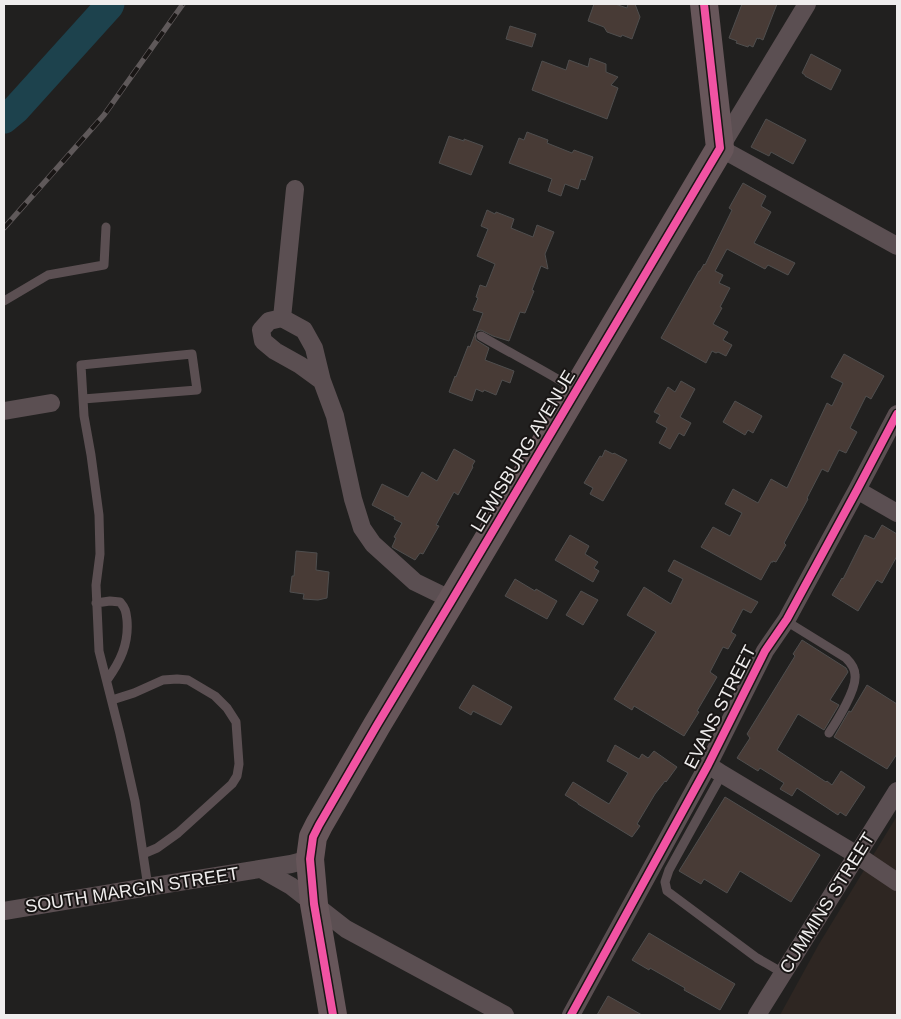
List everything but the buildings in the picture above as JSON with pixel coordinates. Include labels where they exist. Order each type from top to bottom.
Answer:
[{"type":"main road","points":[[704,4],[720,148]]},
{"type":"main road","name":"LEWISBURG AVENUE","points":[[333,1015],[314,904],[310,859],[313,837],[377,725],[720,148]]},
{"type":"street","points":[[807,4],[720,148],[897,246]]},
{"type":"street","points":[[282,318],[295,189]]},
{"type":"street","points":[[322,381],[300,365],[274,351],[263,341],[261,330],[269,321],[282,318],[304,330],[314,348],[322,381],[335,416],[353,499],[362,528],[373,544],[415,582],[452,600]]},
{"type":"street","points":[[4,411],[52,403]]},
{"type":"street","name":"EVANS STREET","points":[[571,1015],[715,769],[765,651],[786,621],[897,414]]},
{"type":"street","points":[[857,490],[897,513]]},
{"type":"street","points":[[715,769],[857,855],[897,882]]},
{"type":"street","name":"CUMMINS STREET","points":[[757,1015],[897,791]]},
{"type":"street","name":"SOUTH MARGIN STREET","points":[[4,911],[291,864],[310,859]]},
{"type":"street","name":"SOUTH MARGIN STREET","points":[[261,869],[291,886],[346,929],[505,1015]]},
{"type":"lane","points":[[4,300],[48,275],[104,265],[106,227]]},
{"type":"lane","points":[[481,336],[577,390]]},
{"type":"lane","points":[[83,398],[197,390],[192,354],[81,365],[84,416],[99,515],[100,554],[96,585],[99,650],[135,801],[148,887]]},
{"type":"lane","points":[[96,603],[120,602],[126,609],[128,631],[125,649],[118,665],[107,680]]},
{"type":"lane","points":[[786,621],[846,658],[852,664],[856,676],[854,687],[839,718],[829,733]]},
{"type":"lane","points":[[112,700],[134,693],[163,680],[188,680],[215,696],[227,708],[236,722],[239,764],[237,776],[232,784],[178,833],[157,848],[143,854]]},
{"type":"lane","points":[[715,769],[669,870],[665,882],[667,891],[757,958],[783,973]]},
{"type":"shaded area","points":[[897,816],[897,1015],[780,1015],[819,944]]},
{"type":"waterway","points":[[4,119],[16,109],[110,4]]},
{"type":"railway","points":[[4,228],[104,115],[183,4]]},
{"type":"cycle path","points":[[333,1015],[314,904],[310,859],[313,837],[377,725],[720,148],[704,4]]},
{"type":"cycle path","points":[[571,1015],[708,765],[765,651],[787,619],[897,414]]}]
